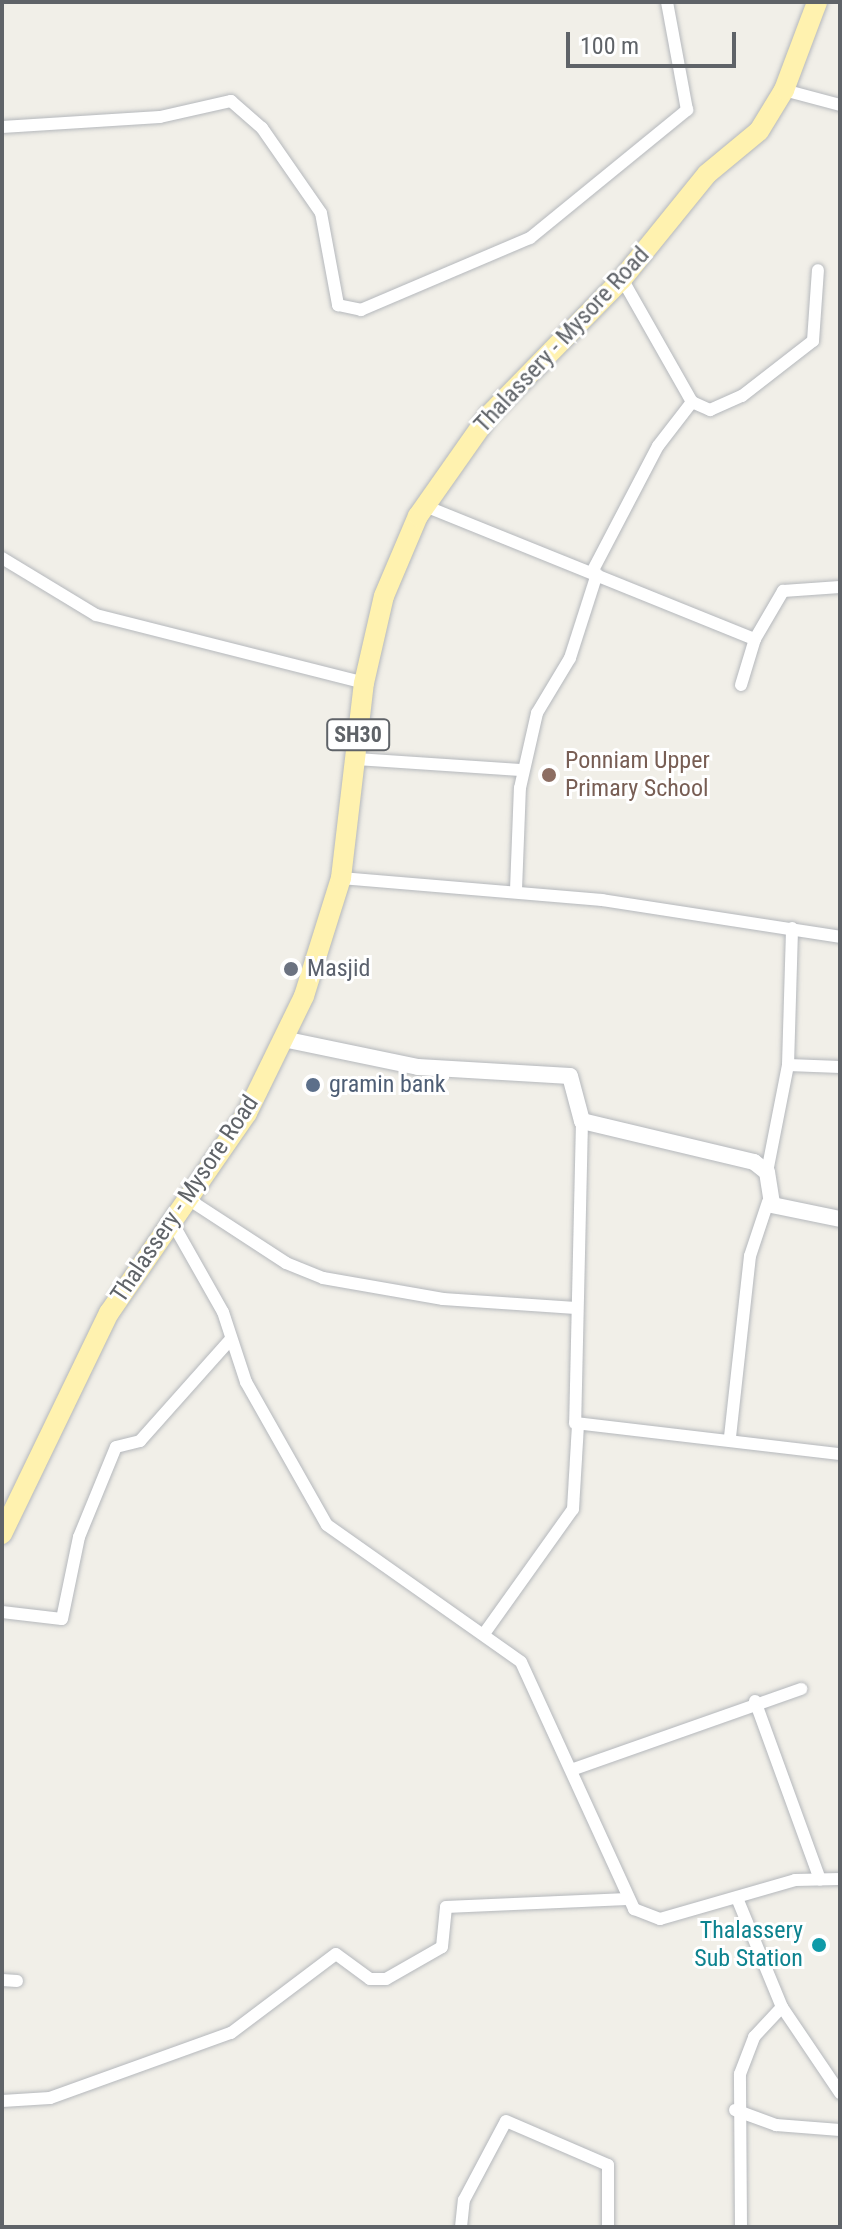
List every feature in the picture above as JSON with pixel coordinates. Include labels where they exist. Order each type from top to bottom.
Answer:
[{"type":"main road","name":"Thalassery - Mysore Road","points":[[2,1534],[109,1313],[247,1113],[283,1039],[341,878],[364,683],[384,596],[425,506],[489,415],[622,279],[707,174],[759,131],[784,90],[817,2]]},
{"type":"street","points":[[2,127],[160,117],[231,101],[262,128],[321,213],[338,305],[361,310],[530,238],[687,110],[667,2]]},
{"type":"street","points":[[784,90],[840,105]]},
{"type":"street","points":[[622,279],[692,402],[710,410],[742,396],[813,341],[818,270]]},
{"type":"street","points":[[516,890],[522,770],[537,713],[570,658],[595,573],[658,446],[692,402]]},
{"type":"street","points":[[425,506],[755,639]]},
{"type":"street","points":[[2,558],[96,615],[364,683]]},
{"type":"street","points":[[741,685],[755,639],[783,591],[840,587]]},
{"type":"street","points":[[355,759],[522,770]]},
{"type":"street","points":[[341,878],[363,885],[516,890],[840,937]]},
{"type":"street","points":[[730,1437],[750,1256],[768,1202],[767,1172],[788,1065],[792,928]]},
{"type":"street","points":[[283,1039],[418,1067],[570,1076],[582,1121],[583,1279],[576,1308],[578,1426],[573,1509],[486,1631]]},
{"type":"street","points":[[788,1065],[840,1067]]},
{"type":"street","points":[[582,1121],[754,1162],[767,1172]]},
{"type":"street","points":[[188,1199],[286,1263],[323,1278],[443,1299],[576,1308]]},
{"type":"street","points":[[768,1202],[840,1219]]},
{"type":"street","points":[[172,1222],[223,1312],[246,1382],[327,1525],[456,1618],[486,1631],[511,1648],[534,1682],[574,1769],[627,1899],[644,1918],[660,1919],[737,1898],[820,1880],[840,1879]]},
{"type":"street","points":[[2,1612],[62,1619],[79,1537],[116,1447],[140,1441],[231,1339]]},
{"type":"street","points":[[578,1426],[634,1424],[840,1454]]},
{"type":"street","points":[[574,1769],[755,1701],[801,1689]]},
{"type":"street","points":[[755,1701],[820,1880]]},
{"type":"street","points":[[737,1898],[782,2007],[840,2093]]},
{"type":"street","points":[[2,2101],[50,2098],[231,2033],[336,1954],[370,1979],[386,1979],[442,1947],[446,1907],[627,1899]]},
{"type":"street","points":[[2,1980],[17,1981]]},
{"type":"street","points":[[741,2227],[735,2110],[754,2037],[782,2007]]},
{"type":"street","points":[[735,2110],[776,2125],[840,2130]]},
{"type":"street","points":[[461,2227],[464,2200],[506,2121],[608,2165],[608,2227]]},
{"type":"place","name":"Ponniam Upper Primary School","points":[[549,775]]},
{"type":"place","name":"Masjid","points":[[291,969]]},
{"type":"place","name":"gramin bank","points":[[313,1085]]},
{"type":"place","name":"Thalassery Sub Station","points":[[819,1945]]}]
